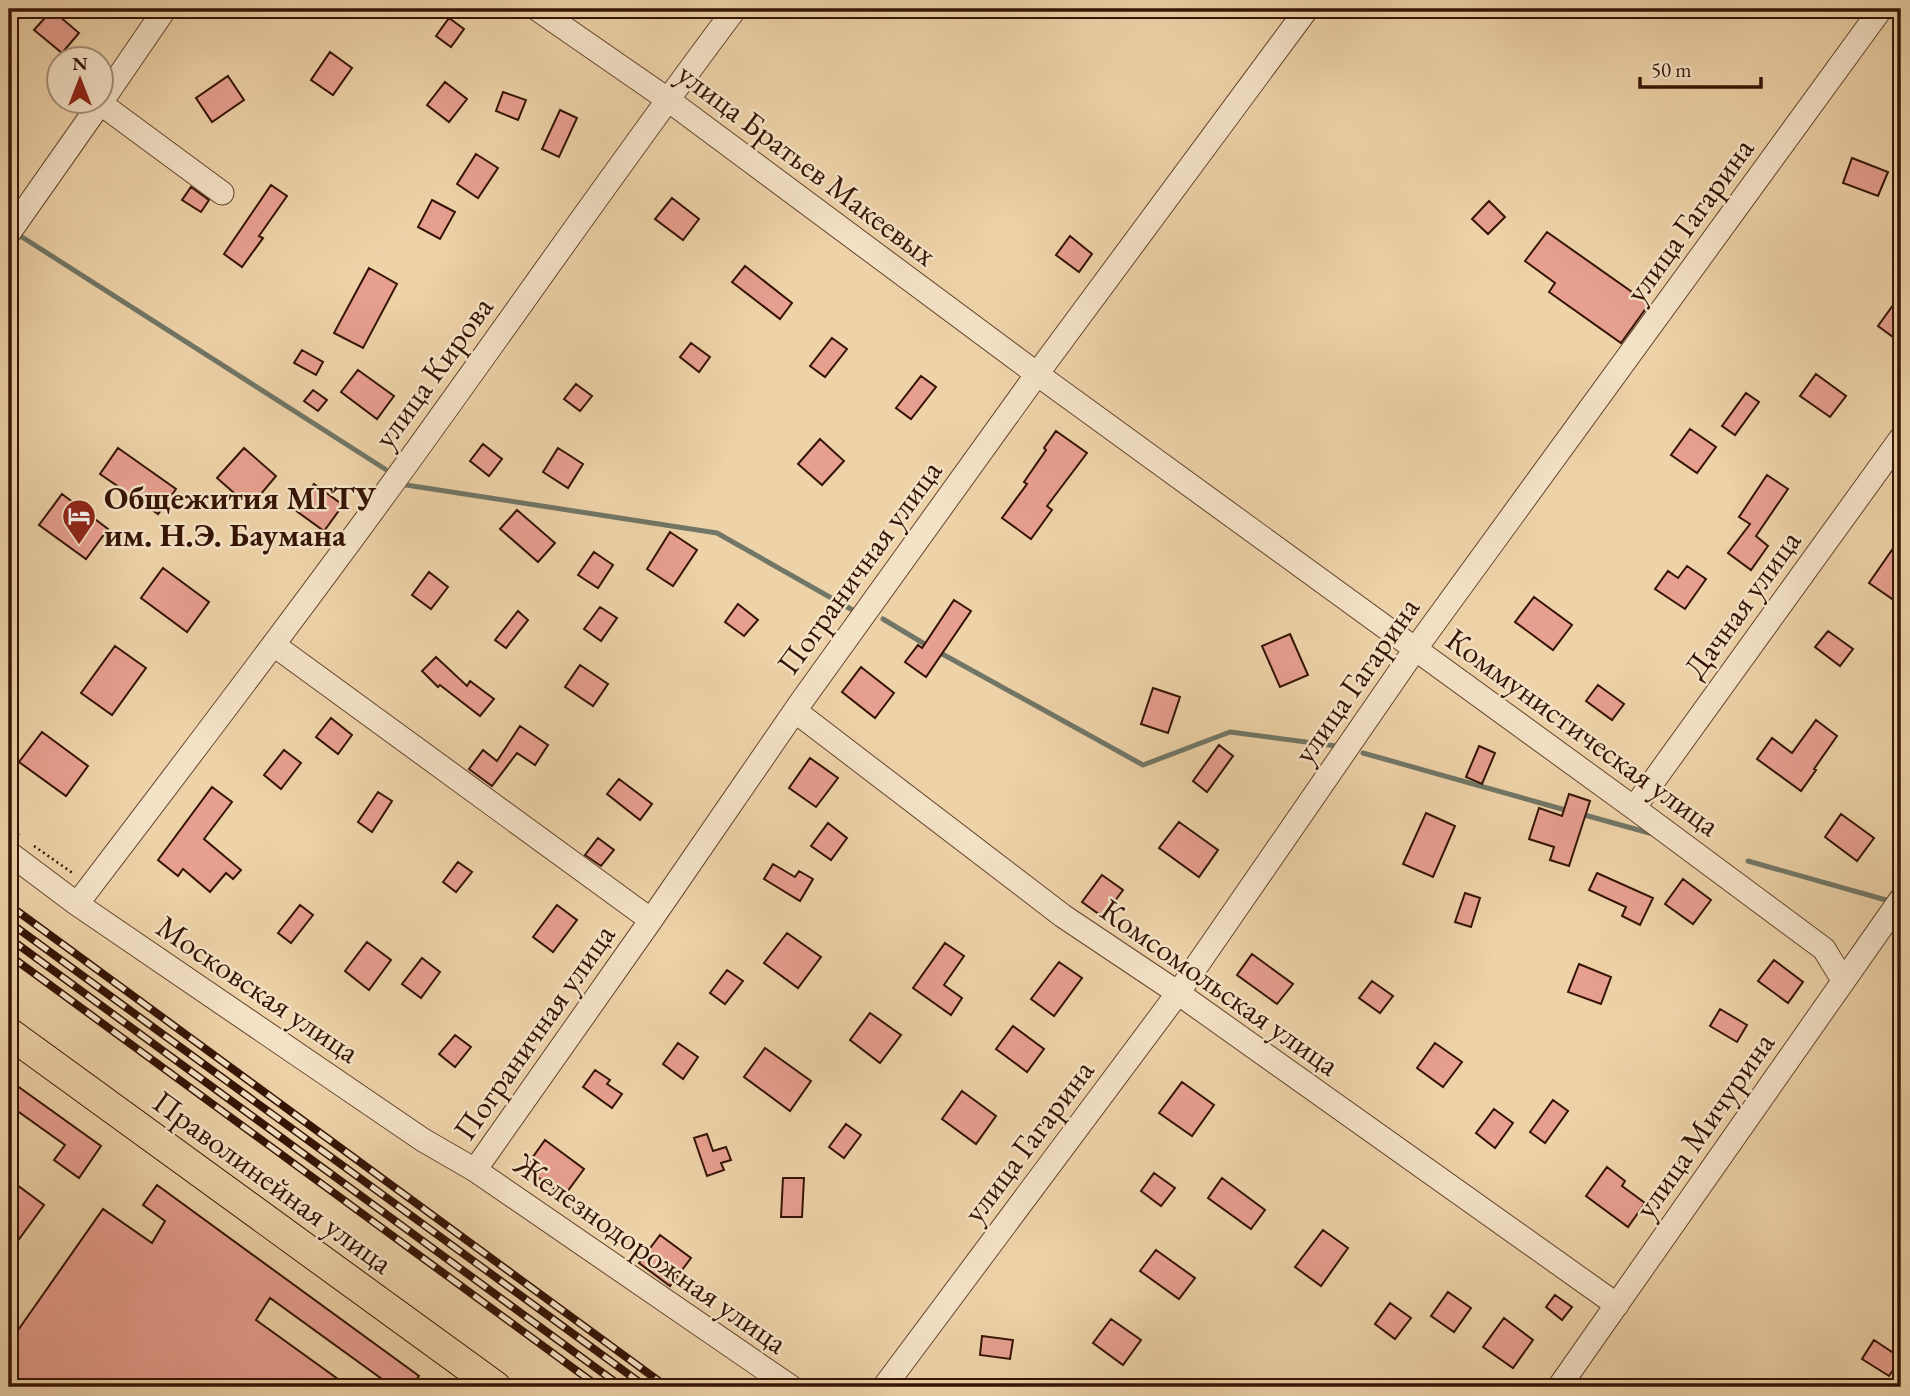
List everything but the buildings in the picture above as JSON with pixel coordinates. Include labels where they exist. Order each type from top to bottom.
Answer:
[{"type":"main road","name":"Праволинейная улица","points":[[9,1033],[496,1387]]},
{"type":"street","points":[[116,80],[164,9]]},
{"type":"street","name":"улица Братьев Макеевых","points":[[537,9],[667,99],[1037,374]]},
{"type":"street","name":"улица Кирова","points":[[84,895],[384,496],[667,99],[735,9]]},
{"type":"street","name":"Пограничная улица","points":[[475,1170],[795,711],[1037,374],[1307,9]]},
{"type":"street","name":"улица Гагарина","points":[[884,1387],[1178,993],[1416,648],[1881,9]]},
{"type":"street","points":[[116,113],[222,193]]},
{"type":"street","points":[[9,233],[91,116]]},
{"type":"street","name":"Коммунистическая улица","points":[[1037,374],[1416,648],[1824,949],[1843,980]]},
{"type":"street","name":"Дачная улица","points":[[1634,808],[1901,438]]},
{"type":"street","points":[[274,645],[651,920]]},
{"type":"street","name":"Комсомольская улица","points":[[795,711],[1063,916],[1178,993],[1617,1305]]},
{"type":"street","name":"Московская улица","points":[[9,853],[84,895],[423,1140],[475,1170]]},
{"type":"street","name":"улица Мичурина","points":[[1559,1387],[1901,899]]},
{"type":"street","name":"Железнодорожная улица","points":[[475,1170],[791,1387]]},
{"type":"path","points":[[9,827],[84,895]]},
{"type":"waterway","points":[[22,237],[385,469]]},
{"type":"waterway","points":[[401,481],[406,485],[717,533],[856,612]]},
{"type":"waterway","points":[[883,619],[928,646]]},
{"type":"waterway","points":[[937,651],[1143,765],[1230,732],[1336,746]]},
{"type":"waterway","points":[[1363,753],[1569,811]]},
{"type":"waterway","points":[[1581,814],[1653,834]]},
{"type":"waterway","points":[[1748,861],[1886,900]]},
{"type":"railway","points":[[9,905],[667,1387]]},
{"type":"railway","points":[[9,922],[646,1387]]},
{"type":"railway","points":[[9,938],[622,1387]]},
{"type":"railway","points":[[9,955],[599,1387]]},
{"type":"place","name":"Общежития МГТУ им. Н.Э. Баумана","points":[[79,546]]}]
